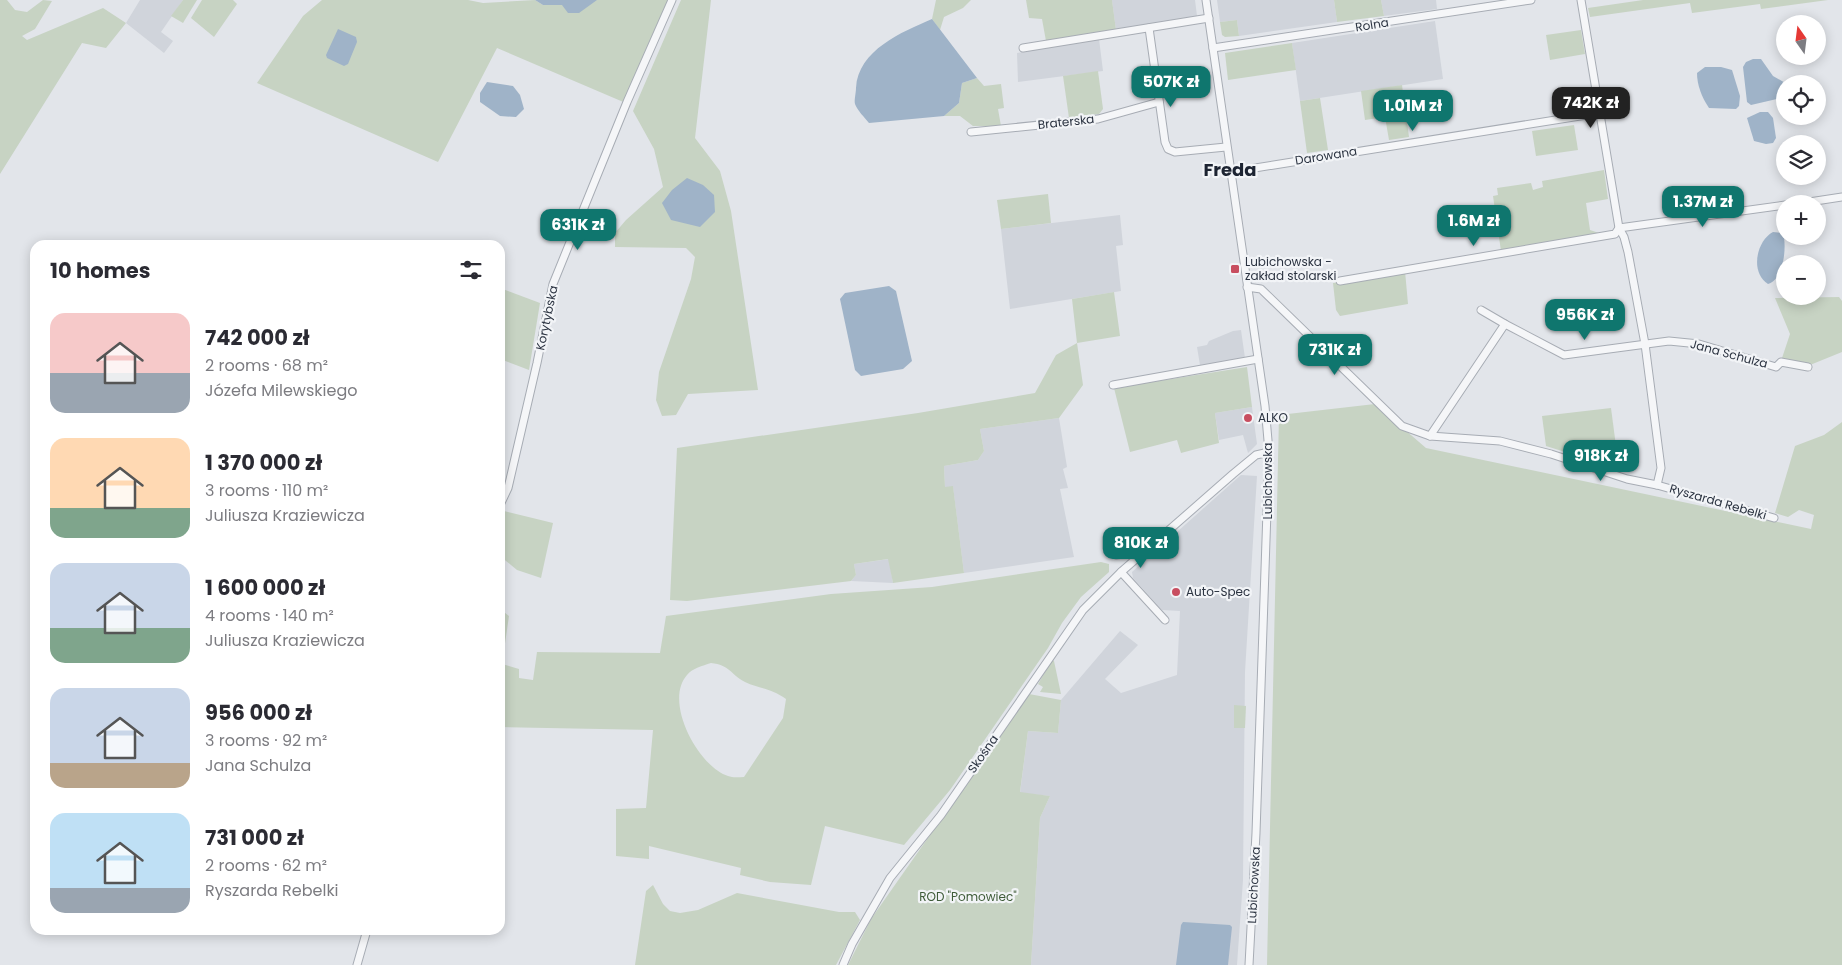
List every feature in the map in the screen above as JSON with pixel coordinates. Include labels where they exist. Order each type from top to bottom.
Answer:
[{"type":"street","name":"Korytybska","points":[[505,494],[538,363],[553,284],[627,102],[672,0]]},
{"type":"street","name":"Lubichowska","points":[[1206,0],[1258,359],[1269,452],[1255,856],[1249,965]]},
{"type":"street","name":"Rolna","points":[[1213,48],[1530,0]]},
{"type":"street","points":[[1581,0],[1619,228],[1624,237],[1628,252],[1645,344],[1661,468],[1657,485]]},
{"type":"street","points":[[1023,48],[1209,18]]},
{"type":"street","points":[[1149,28],[1159,102],[1168,149],[1175,152],[1226,147]]},
{"type":"street","name":"Braterska","points":[[971,132],[1098,119],[1159,102]]},
{"type":"street","name":"Darowana","points":[[1230,172],[1599,113]]},
{"type":"street","points":[[1826,200],[1842,198]]},
{"type":"street","points":[[1340,281],[1615,234],[1619,228],[1776,206]]},
{"type":"street","name":"Ryszarda Rebelki","points":[[1247,286],[1261,289],[1402,426],[1430,436],[1500,441],[1551,454],[1627,479],[1657,485],[1774,518]]},
{"type":"street","name":"Jana Schulza","points":[[1481,310],[1564,354],[1669,341],[1699,344],[1776,367],[1781,362],[1808,367]]},
{"type":"street","points":[[1430,436],[1505,324]]},
{"type":"street","points":[[1113,385],[1258,359]]},
{"type":"street","name":"Skośna","points":[[843,965],[852,944],[890,878],[940,815],[1083,610],[1121,572],[1256,454],[1269,452]]},
{"type":"street","points":[[1116,555],[1132,553],[1140,556]]},
{"type":"street","points":[[1121,572],[1165,620]]},
{"type":"street","points":[[357,965],[366,935]]},
{"type":"shaded area","points":[[140,0],[183,0],[161,32],[173,41],[164,53],[126,23]]},
{"type":"shaded area","points":[[1112,0],[1195,0],[1197,16],[1116,30]]},
{"type":"shaded area","points":[[1217,0],[1334,0],[1337,22],[1239,36],[1237,20],[1220,22]]},
{"type":"shaded area","points":[[1381,0],[1436,0],[1437,9],[1384,16]]},
{"type":"shaded area","points":[[1435,21],[1443,79],[1300,101],[1292,43]]},
{"type":"shaded area","points":[[1099,39],[1103,71],[1018,82],[1017,53]]},
{"type":"shaded area","points":[[1120,215],[1123,245],[1116,246],[1121,291],[1010,309],[1001,229]]},
{"type":"shaded area","points":[[1241,330],[1245,358],[1200,365],[1197,347],[1207,345],[1209,341],[1233,331]]},
{"type":"shaded area","points":[[1252,407],[1257,444],[1248,453],[1243,435],[1219,440],[1215,413]]},
{"type":"shaded area","points":[[1059,418],[1067,467],[1063,469],[1068,488],[1060,489],[1074,557],[964,573],[953,487],[945,487],[944,466],[978,460],[984,451],[980,429]]},
{"type":"shaded area","points":[[1241,475],[1257,476],[1245,672],[1243,880],[1237,965],[1031,965],[1040,818],[1050,796],[1020,793],[1028,731],[1058,733],[1061,700],[1120,631],[1138,645],[1105,679],[1121,693],[1177,675],[1180,611],[1162,610],[1133,578],[1132,572]]},
{"type":"shaded area","points":[[889,559],[893,583],[851,581],[856,575],[854,564]]},
{"type":"green space","points":[[0,0],[7,0],[15,10],[27,12],[43,0],[52,1],[35,29],[22,36],[27,40],[103,8],[126,23],[106,48],[82,43],[0,174]]},
{"type":"green space","points":[[183,0],[197,0],[183,23],[171,16]]},
{"type":"green space","points":[[202,0],[233,0],[237,4],[214,37],[191,18]]},
{"type":"green space","points":[[322,0],[468,0],[483,3],[535,0],[543,5],[562,5],[597,0],[670,0],[628,104],[497,48],[438,162],[257,83],[303,16]]},
{"type":"green space","points":[[681,0],[711,0],[695,138],[720,171],[731,211],[758,390],[688,394],[676,415],[662,416],[656,400],[659,372],[691,279],[695,257],[686,248],[615,247],[615,233],[626,220],[663,187],[654,149],[633,111]]},
{"type":"green space","points":[[936,0],[971,0],[963,8],[944,17],[940,30],[932,19]]},
{"type":"green space","points":[[1026,0],[1112,0],[1116,30],[1046,41],[1042,19],[1029,18]]},
{"type":"green space","points":[[1334,0],[1381,0],[1384,16],[1337,22]]},
{"type":"green space","points":[[1643,0],[1828,0],[1761,9],[1760,4],[1692,13],[1690,3],[1590,17],[1588,8]]},
{"type":"green space","points":[[1237,20],[1239,36],[1225,37],[1222,35],[1220,22]]},
{"type":"green space","points":[[1581,30],[1585,54],[1550,60],[1546,35]]},
{"type":"green space","points":[[1292,43],[1296,70],[1228,80],[1225,53]]},
{"type":"green space","points":[[1098,71],[1103,109],[1099,114],[1069,118],[1063,76]]},
{"type":"green space","points":[[977,78],[984,86],[1001,84],[1004,108],[998,109],[1001,126],[973,126],[960,116],[944,116],[959,103],[962,83]]},
{"type":"green space","points":[[1402,85],[1409,137],[1389,140],[1385,117],[1365,120],[1361,91]]},
{"type":"green space","points":[[1320,98],[1328,150],[1307,153],[1300,101]]},
{"type":"green space","points":[[1574,125],[1578,150],[1536,156],[1532,131]]},
{"type":"green space","points":[[1604,170],[1608,199],[1586,203],[1590,230],[1602,234],[1501,251],[1493,196],[1498,195],[1497,188],[1531,183],[1533,190],[1543,187],[1542,181]]},
{"type":"green space","points":[[1048,194],[1051,223],[1001,229],[997,200]]},
{"type":"green space","points":[[1405,271],[1408,304],[1340,316],[1336,310],[1333,283]]},
{"type":"green space","points":[[505,290],[540,303],[529,370],[505,361]]},
{"type":"green space","points":[[1114,292],[1120,336],[1077,343],[1072,299]]},
{"type":"green space","points":[[1826,297],[1839,297],[1842,301],[1842,352],[1810,365],[1782,358],[1790,334],[1778,305],[1826,305]]},
{"type":"green space","points":[[1077,343],[1083,385],[1059,418],[980,429],[984,451],[978,460],[944,466],[945,487],[953,486],[964,573],[893,583],[888,559],[854,564],[856,575],[851,581],[687,601],[670,600],[677,448],[918,413],[1035,393],[1056,355]]},
{"type":"green space","points":[[1247,367],[1252,407],[1215,413],[1219,443],[1181,453],[1177,440],[1130,452],[1114,388]]},
{"type":"green space","points":[[1375,404],[1426,448],[1811,529],[1814,515],[1799,510],[1788,517],[1775,513],[1795,446],[1824,435],[1842,422],[1842,965],[1267,965],[1279,415]]},
{"type":"green space","points":[[1611,408],[1619,469],[1546,446],[1542,416]]},
{"type":"green space","points":[[505,511],[553,523],[541,578],[517,570],[505,560]]},
{"type":"green space","points":[[1101,562],[1109,564],[1109,572],[1081,597],[1062,623],[1048,648],[950,790],[904,845],[825,826],[811,885],[770,882],[740,875],[741,868],[649,846],[649,859],[616,856],[616,809],[646,808],[653,730],[505,727],[505,665],[519,669],[519,678],[533,680],[537,652],[660,653],[666,616],[831,594],[932,587]],"holes":[[[711,663],[722,666],[745,682],[786,699],[783,718],[744,777],[728,776],[717,770],[706,760],[688,732],[679,701],[681,687],[687,675],[701,666]]]},
{"type":"green space","points":[[505,613],[509,616],[505,643]]},
{"type":"green space","points":[[1052,660],[1054,661],[1061,694],[1040,692],[1043,687],[1038,684]]},
{"type":"green space","name":"ROD \"Pomowiec\"","points":[[1029,694],[1061,700],[1058,733],[1028,731],[1020,792],[1050,796],[1040,818],[1031,965],[848,965],[871,919]]},
{"type":"green space","points":[[1234,705],[1246,706],[1245,728],[1234,728]]},
{"type":"green space","points":[[653,885],[663,904],[670,911],[680,913],[698,910],[737,893],[839,912],[855,912],[860,920],[836,965],[635,965],[646,891]]},
{"type":"water","points":[[535,0],[597,0],[579,13],[568,13],[562,5],[543,5]]},
{"type":"water","points":[[932,19],[977,78],[962,83],[959,103],[944,116],[869,123],[855,104],[856,88],[864,63],[884,44]]},
{"type":"water","points":[[338,29],[356,37],[357,42],[348,64],[344,66],[327,58],[326,55]]},
{"type":"water","points":[[1753,59],[1761,59],[1776,78],[1776,99],[1751,105],[1747,102],[1743,67],[1746,62]]},
{"type":"water","points":[[1705,67],[1721,67],[1732,70],[1740,96],[1739,106],[1736,109],[1709,108],[1700,91],[1697,78],[1697,73]]},
{"type":"water","points":[[487,82],[513,86],[520,95],[524,109],[516,117],[500,116],[480,102],[480,93]]},
{"type":"water","points":[[1760,112],[1768,112],[1773,118],[1776,138],[1773,143],[1766,144],[1754,141],[1747,118]]},
{"type":"water","points":[[687,178],[703,185],[714,195],[715,212],[700,227],[671,220],[662,203],[672,190]]},
{"type":"water","points":[[1776,232],[1776,245],[1785,246],[1784,255],[1776,255],[1776,278],[1768,284],[1762,279],[1757,265],[1759,250],[1767,236]]},
{"type":"water","points":[[889,286],[896,291],[912,361],[903,369],[861,376],[855,370],[840,299],[845,293]]},
{"type":"water","points":[[1183,922],[1230,925],[1232,927],[1228,965],[1176,965]]},
{"type":"place","name":"Lubichowska - zakład stolarski","points":[[1235,269]]},
{"type":"place","name":"ALKO","points":[[1248,418]]},
{"type":"place","name":"Auto-Spec","points":[[1176,592]]},
{"type":"district","name":"Freda","points":[[1230,170]]}]
